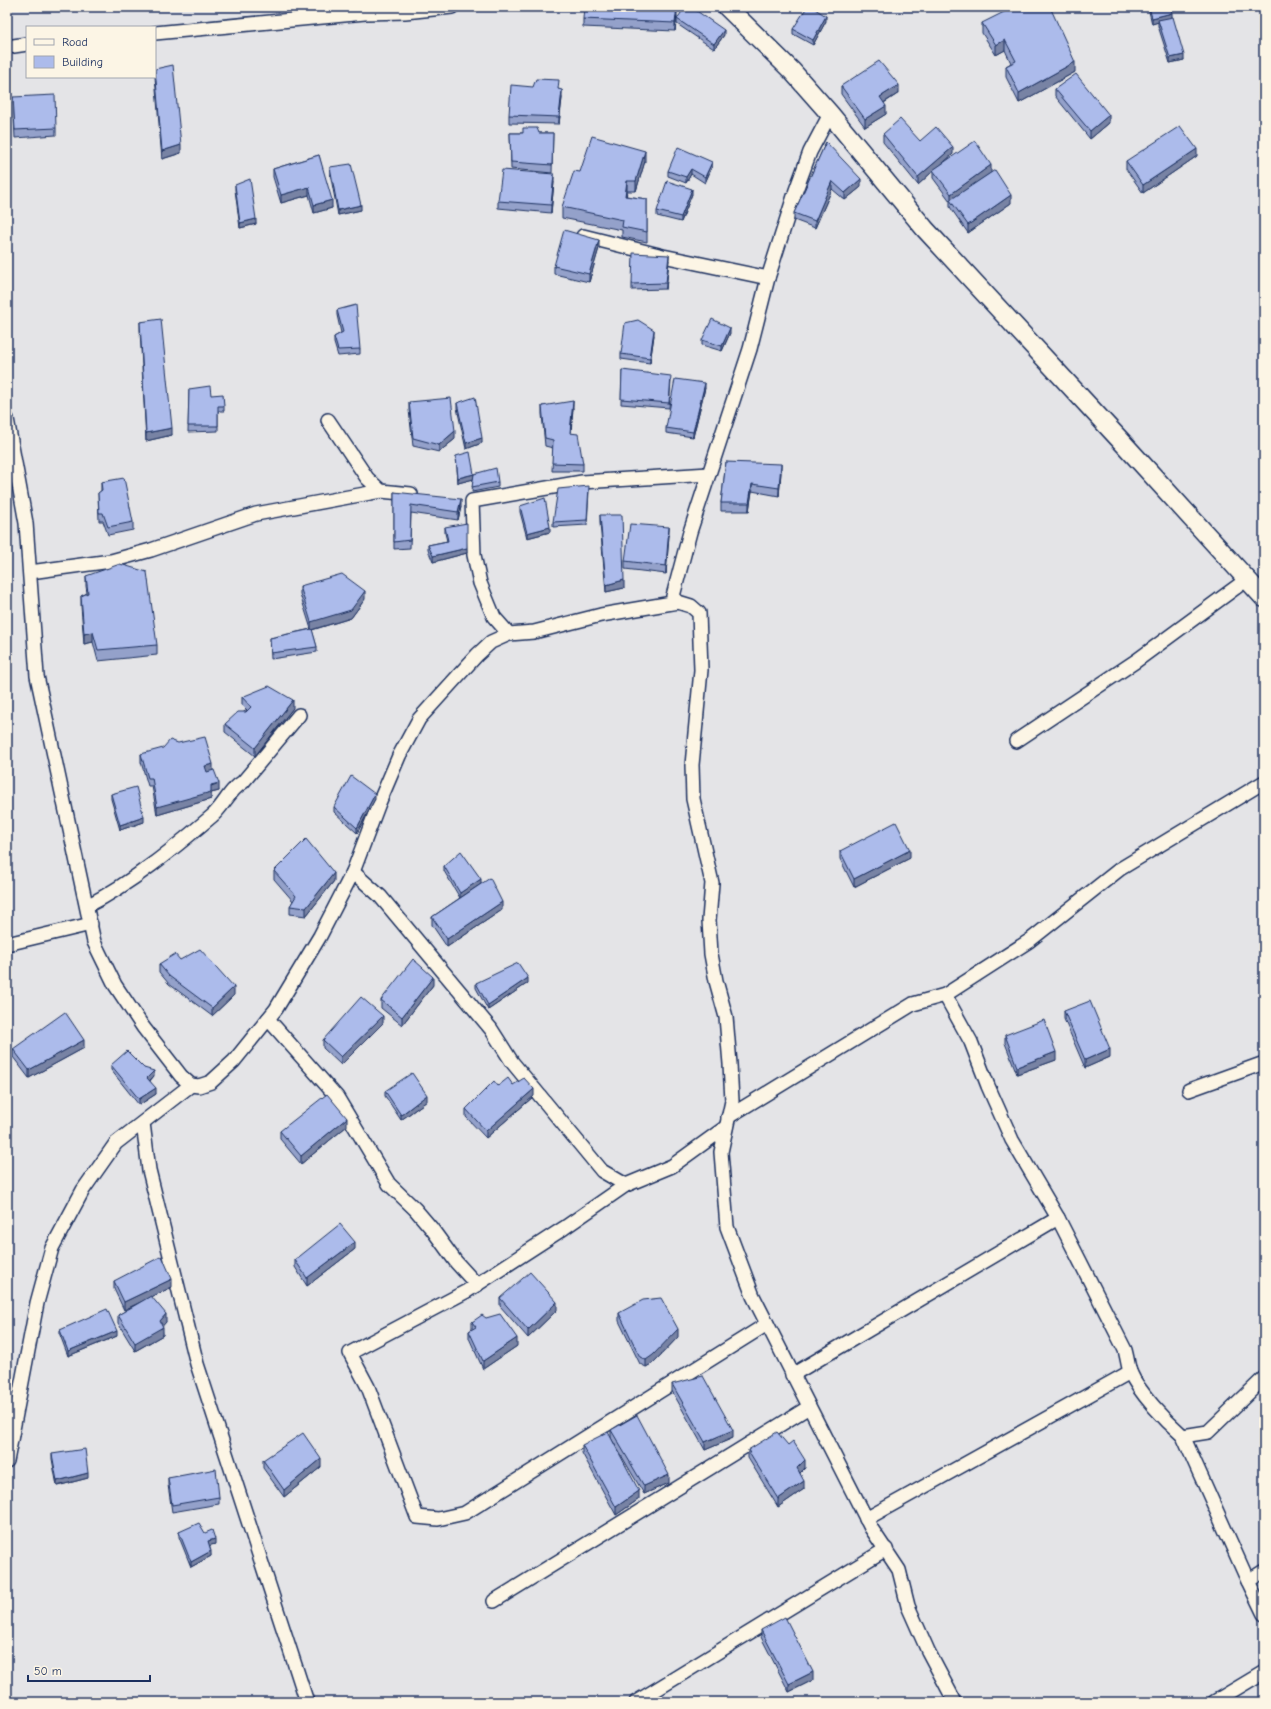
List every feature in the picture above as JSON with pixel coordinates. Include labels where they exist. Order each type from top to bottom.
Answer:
[{"type":"street","points":[[156,33],[365,13],[405,12],[452,7]]},
{"type":"street","points":[[727,7],[792,72],[830,114],[925,229],[1118,437],[1246,580],[1264,598]]},
{"type":"street","points":[[7,46],[26,44]]},
{"type":"street","points":[[678,602],[673,596],[680,568],[750,349],[768,278],[796,190],[808,158],[830,114]]},
{"type":"street","points":[[575,234],[663,256],[768,278]]},
{"type":"street","points":[[7,419],[26,523],[37,676],[94,942],[114,985],[171,1064],[191,1085],[200,1086],[211,1082],[234,1061],[276,1009],[320,936],[353,872],[379,803],[399,756],[419,719],[477,655],[491,642],[509,634],[534,632],[601,615],[678,602],[691,606],[699,613],[701,670],[692,765],[693,799],[712,883],[709,920],[711,954],[716,981],[726,1017],[732,1101],[721,1152],[727,1227],[753,1296],[792,1375],[866,1519],[899,1570],[908,1606],[928,1651],[955,1702]]},
{"type":"street","points":[[328,420],[367,478],[381,491]]},
{"type":"street","points":[[458,499],[472,501],[582,482],[709,474]]},
{"type":"street","points":[[30,572],[111,561],[151,550],[256,514],[381,491],[424,496]]},
{"type":"street","points":[[472,501],[474,555],[480,583],[494,617],[509,634]]},
{"type":"street","points":[[1016,741],[1136,661],[1246,580]]},
{"type":"street","points":[[87,906],[110,894],[214,815],[235,787],[243,782],[298,715]]},
{"type":"street","points":[[767,1324],[464,1513],[438,1519],[417,1517],[368,1387],[350,1353],[477,1285],[626,1185],[672,1166],[727,1122],[913,1004],[945,995],[1029,941],[1120,869],[1264,782]]},
{"type":"street","points":[[353,872],[380,896],[486,1023],[512,1062],[598,1166],[626,1185]]},
{"type":"street","points":[[7,944],[91,924]]},
{"type":"street","points":[[945,995],[971,1042],[988,1086],[1012,1140],[1058,1218],[1125,1350],[1130,1372],[1145,1395],[1173,1427],[1183,1436],[1264,1614]]},
{"type":"street","points":[[268,1019],[337,1097],[389,1184],[415,1209],[432,1229],[456,1262],[477,1285]]},
{"type":"street","points":[[1189,1090],[1264,1062]]},
{"type":"street","points":[[7,1460],[37,1303],[52,1248],[83,1190],[116,1143],[191,1085]]},
{"type":"street","points":[[142,1123],[149,1170],[197,1364],[307,1702]]},
{"type":"street","points":[[792,1375],[1058,1218]]},
{"type":"street","points":[[866,1519],[1130,1372]]},
{"type":"street","points":[[1183,1436],[1208,1432],[1264,1378]]},
{"type":"street","points":[[494,1601],[809,1407]]},
{"type":"street","points":[[636,1702],[886,1549]]},
{"type":"street","points":[[1248,1581],[1264,1571]]},
{"type":"street","points":[[1214,1702],[1264,1672]]},
{"type":"building","points":[[584,7],[677,7],[675,23],[583,19]]},
{"type":"building","points":[[685,7],[691,7],[724,30],[714,44],[677,19]]},
{"type":"building","points":[[807,7],[812,7],[826,16],[813,40],[793,29]]},
{"type":"building","points":[[1014,7],[1050,7],[1075,62],[1019,93],[1006,66],[1016,61],[1005,40],[996,45],[982,23]]},
{"type":"building","points":[[1149,7],[1170,7],[1172,13],[1152,18]]},
{"type":"building","points":[[1173,17],[1184,55],[1170,58],[1158,20]]},
{"type":"building","points":[[879,61],[899,85],[880,97],[886,106],[865,119],[841,86]]},
{"type":"building","points":[[173,65],[181,145],[162,151],[156,78],[156,69]]},
{"type":"building","points":[[1076,74],[1109,115],[1090,131],[1055,89]]},
{"type":"building","points":[[536,79],[559,80],[558,89],[562,90],[559,117],[509,115],[511,85],[533,87]]},
{"type":"building","points":[[55,95],[56,128],[15,130],[13,97]]},
{"type":"building","points":[[900,119],[920,141],[936,127],[953,147],[918,177],[883,134]]},
{"type":"building","points":[[1180,126],[1197,149],[1143,185],[1126,161]]},
{"type":"building","points":[[523,128],[537,128],[539,133],[553,133],[552,165],[511,162],[510,133],[523,133]]},
{"type":"building","points":[[592,136],[645,151],[636,181],[627,181],[625,196],[647,199],[647,232],[622,227],[623,220],[562,207],[574,171],[580,172]]},
{"type":"building","points":[[975,141],[991,165],[951,194],[933,170]]},
{"type":"building","points":[[826,142],[861,179],[845,193],[832,181],[815,221],[794,213]]},
{"type":"building","points":[[678,147],[712,162],[705,177],[691,169],[686,177],[668,171]]},
{"type":"building","points":[[319,155],[332,200],[314,205],[309,187],[281,195],[273,169]]},
{"type":"building","points":[[351,164],[361,205],[338,210],[330,167]]},
{"type":"building","points":[[502,170],[554,174],[551,205],[498,201]]},
{"type":"building","points":[[995,170],[1011,195],[968,225],[950,200]]},
{"type":"building","points":[[250,179],[256,219],[240,223],[235,185]]},
{"type":"building","points":[[667,181],[692,189],[681,217],[657,211]]},
{"type":"building","points":[[564,230],[599,240],[589,274],[554,266]]},
{"type":"building","points":[[633,253],[669,255],[666,283],[632,284]]},
{"type":"building","points":[[356,305],[360,349],[338,350],[334,337],[343,332],[337,310]]},
{"type":"building","points":[[161,319],[172,428],[146,433],[140,322]]},
{"type":"building","points":[[712,319],[730,328],[722,346],[702,340]]},
{"type":"building","points":[[638,320],[654,330],[650,358],[621,354],[625,323]]},
{"type":"building","points":[[622,370],[671,376],[669,403],[621,399]]},
{"type":"building","points":[[675,379],[705,383],[693,432],[666,428]]},
{"type":"building","points":[[210,386],[211,395],[223,394],[224,406],[218,406],[218,426],[188,426],[189,389]]},
{"type":"building","points":[[475,397],[482,438],[466,443],[457,403]]},
{"type":"building","points":[[451,398],[455,431],[439,445],[413,438],[409,402]]},
{"type":"building","points":[[573,401],[570,433],[578,434],[583,464],[552,463],[553,440],[545,438],[542,406]]},
{"type":"building","points":[[470,452],[474,474],[458,478],[456,456]]},
{"type":"building","points":[[726,462],[781,464],[779,488],[752,484],[749,503],[721,503]]},
{"type":"building","points":[[496,468],[498,482],[472,487],[474,474]]},
{"type":"building","points":[[124,478],[133,522],[108,527],[103,513],[99,513],[98,493],[102,490],[101,482]]},
{"type":"building","points":[[589,486],[587,520],[553,522],[558,489]]},
{"type":"building","points":[[394,492],[461,499],[458,512],[411,505],[410,540],[394,542]]},
{"type":"building","points":[[545,498],[550,527],[527,533],[520,506]]},
{"type":"building","points":[[600,515],[622,515],[624,580],[606,585]]},
{"type":"building","points":[[467,523],[467,548],[433,556],[428,545],[448,541],[445,527]]},
{"type":"building","points":[[630,524],[669,527],[666,566],[625,561]]},
{"type":"building","points":[[120,564],[147,572],[157,645],[98,650],[93,632],[84,634],[81,596],[88,593],[86,576]]},
{"type":"building","points":[[342,574],[365,591],[351,610],[311,622],[300,586]]},
{"type":"building","points":[[312,629],[317,647],[271,653],[270,638]]},
{"type":"building","points":[[269,686],[293,700],[255,748],[225,724],[238,712],[246,712],[251,707],[242,697]]},
{"type":"building","points":[[205,737],[213,764],[205,766],[207,772],[214,770],[219,783],[211,785],[211,792],[157,807],[152,778],[148,778],[141,754],[163,748],[170,740],[178,743]]},
{"type":"building","points":[[351,776],[375,794],[357,828],[334,807]]},
{"type":"building","points":[[136,787],[144,817],[120,825],[111,794]]},
{"type":"building","points":[[896,822],[910,850],[854,879],[840,851]]},
{"type":"building","points":[[306,839],[334,873],[306,908],[290,906],[296,896],[274,871]]},
{"type":"building","points":[[461,851],[481,879],[460,893],[444,866]]},
{"type":"building","points":[[490,878],[502,902],[447,939],[432,917]]},
{"type":"building","points":[[200,949],[234,987],[212,1008],[169,976],[159,964],[175,954],[180,960]]},
{"type":"building","points":[[413,959],[433,977],[402,1017],[381,1000]]},
{"type":"building","points":[[518,963],[528,978],[488,1005],[476,983]]},
{"type":"building","points":[[361,997],[383,1016],[341,1057],[323,1040]]},
{"type":"building","points":[[1090,1001],[1110,1049],[1085,1060],[1064,1011]]},
{"type":"building","points":[[65,1012],[84,1040],[29,1070],[13,1049]]},
{"type":"building","points":[[1044,1020],[1056,1052],[1017,1067],[1005,1035]]},
{"type":"building","points":[[127,1051],[144,1068],[154,1071],[147,1078],[156,1088],[139,1099],[111,1065]]},
{"type":"building","points":[[412,1073],[427,1095],[401,1115],[385,1091]]},
{"type":"building","points":[[508,1078],[513,1085],[524,1078],[534,1089],[486,1131],[466,1109],[494,1081],[498,1086]]},
{"type":"building","points":[[327,1094],[347,1118],[301,1156],[280,1131]]},
{"type":"building","points":[[340,1224],[355,1242],[307,1278],[295,1260]]},
{"type":"building","points":[[162,1256],[172,1279],[124,1302],[114,1281]]},
{"type":"building","points":[[530,1272],[557,1302],[528,1330],[500,1298]]},
{"type":"building","points":[[151,1296],[166,1314],[160,1321],[163,1327],[135,1343],[118,1315]]},
{"type":"building","points":[[661,1298],[678,1329],[653,1355],[646,1360],[640,1357],[619,1313],[643,1300]]},
{"type":"building","points":[[107,1309],[117,1331],[68,1351],[60,1330]]},
{"type":"building","points":[[500,1314],[517,1338],[483,1361],[469,1331],[476,1327],[472,1322],[482,1315],[486,1318]]},
{"type":"building","points":[[703,1376],[733,1430],[705,1442],[672,1384]]},
{"type":"building","points":[[637,1415],[669,1475],[644,1486],[611,1430]]},
{"type":"building","points":[[608,1432],[639,1491],[616,1507],[582,1445]]},
{"type":"building","points":[[777,1432],[788,1445],[793,1441],[805,1460],[797,1468],[804,1481],[778,1499],[748,1450]]},
{"type":"building","points":[[303,1433],[321,1459],[284,1490],[263,1460]]},
{"type":"building","points":[[85,1449],[88,1473],[57,1481],[52,1454]]},
{"type":"building","points":[[216,1469],[219,1497],[172,1505],[168,1478]]},
{"type":"building","points":[[199,1523],[205,1533],[212,1530],[215,1539],[208,1541],[211,1551],[191,1562],[179,1532]]},
{"type":"building","points":[[785,1617],[813,1672],[789,1684],[761,1630]]}]
